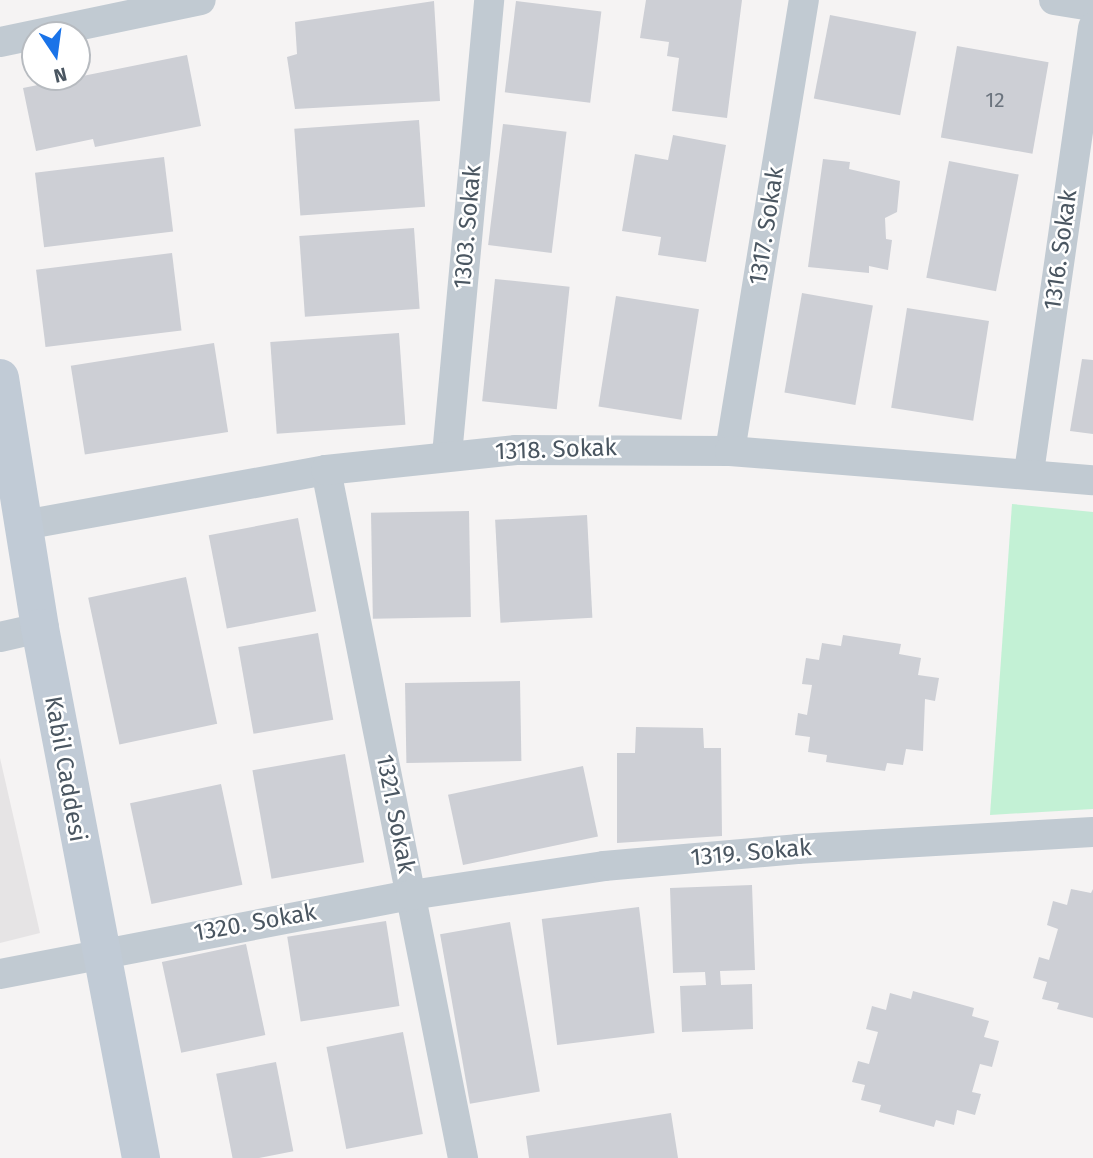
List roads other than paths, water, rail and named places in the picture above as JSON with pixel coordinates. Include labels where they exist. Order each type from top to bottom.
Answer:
[{"type":"main road","name":"Kabil Caddesi","points":[[0,377],[40,628],[99,952],[141,1158]]},
{"type":"street","points":[[0,42],[201,0]]},
{"type":"street","name":"1303. Sokak","points":[[447,455],[489,0]]},
{"type":"street","name":"1317. Sokak","points":[[730,451],[804,0]]},
{"type":"street","points":[[1054,0],[1093,6]]},
{"type":"street","name":"1316. Sokak","points":[[1029,472],[1093,28]]},
{"type":"street","name":"1318. Sokak","points":[[24,525],[326,470],[447,455],[600,448],[730,451],[1029,472],[1093,480]]},
{"type":"street","name":"1321. Sokak","points":[[326,470],[463,1158]]},
{"type":"street","points":[[0,637],[40,628]]},
{"type":"street","name":"1319. Sokak","points":[[411,895],[604,866],[797,849],[1093,832]]},
{"type":"street","name":"1320. Sokak","points":[[0,974],[99,952],[411,895]]}]
